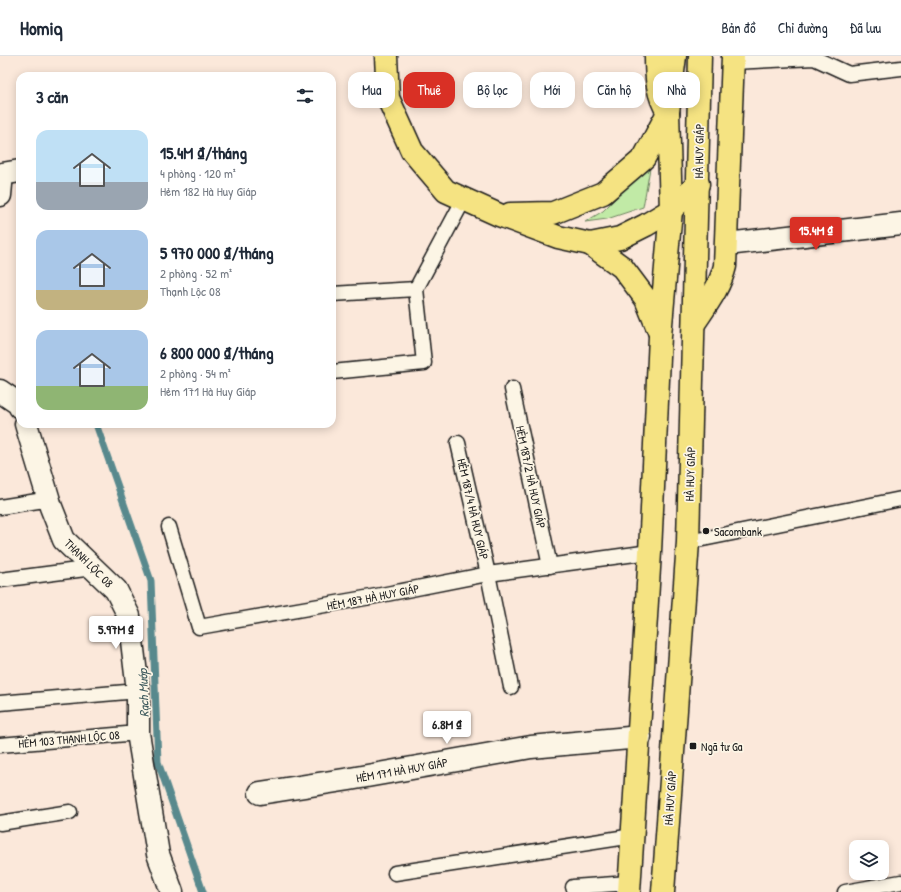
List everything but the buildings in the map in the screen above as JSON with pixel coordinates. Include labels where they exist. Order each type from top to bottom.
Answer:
[{"type":"main road","points":[[386,56],[388,98],[412,151],[446,191],[499,215],[558,237],[590,244],[622,267],[646,298],[660,336]]},
{"type":"main road","points":[[656,56],[658,91],[668,112]]},
{"type":"main road","points":[[629,887],[640,737],[660,336],[671,210],[668,112],[675,56]]},
{"type":"main road","name":"HÀ HUY GIÁP","points":[[663,892],[688,542],[695,322],[700,56]]},
{"type":"main road","points":[[695,322],[722,279],[727,244],[733,59]]},
{"type":"main road","points":[[499,215],[553,213],[603,193],[644,158],[668,112]]},
{"type":"main road","points":[[590,244],[620,238],[646,226],[671,210],[698,184]]},
{"type":"street","points":[[0,195],[2,174],[16,172]]},
{"type":"street","points":[[727,244],[901,224]]},
{"type":"street","points":[[1,391],[16,402]]},
{"type":"street","name":"THẠNH LỘC 08","points":[[27,428],[50,499],[51,507],[64,540],[116,590],[129,616],[138,691],[138,733],[158,854],[172,892]]},
{"type":"street","name":"HẺM 171 HÀ HUY GIÁP","points":[[260,793],[531,748],[640,737]]},
{"type":"lane","points":[[733,59],[814,58],[849,74],[901,68]]},
{"type":"lane","points":[[336,372],[424,363],[416,289],[464,199]]},
{"type":"lane","points":[[336,294],[416,289]]},
{"type":"lane","name":"HẺM 187/2 HÀ HUY GIÁP","points":[[512,389],[550,566]]},
{"type":"lane","name":"HẺM 187/4 HÀ HUY GIÁP","points":[[458,443],[488,574],[511,687]]},
{"type":"lane","points":[[0,507],[50,499]]},
{"type":"lane","points":[[688,542],[901,499]]},
{"type":"lane","name":"HẺM 187 HÀ HUY GIÁP","points":[[169,527],[199,627],[371,597],[488,574],[650,552]]},
{"type":"lane","points":[[0,580],[93,568]]},
{"type":"lane","points":[[1,702],[138,691]]},
{"type":"lane","name":"HẺM 103 THẠNH LỘC 08","points":[[0,745],[138,733]]},
{"type":"lane","points":[[0,823],[70,812]]},
{"type":"lane","points":[[395,873],[633,836]]},
{"type":"lane","points":[[845,892],[901,882]]},
{"type":"lane","points":[[573,887],[629,887]]},
{"type":"green space","points":[[651,163],[643,207],[607,219],[585,222],[603,211]]},
{"type":"waterway","name":"Rạch Mướp","points":[[97,428],[151,581],[158,762],[203,892]]},
{"type":"place","name":"Sacombank","points":[[706,531]]},
{"type":"place","name":"Ngã tư Ga","points":[[693,746]]}]
